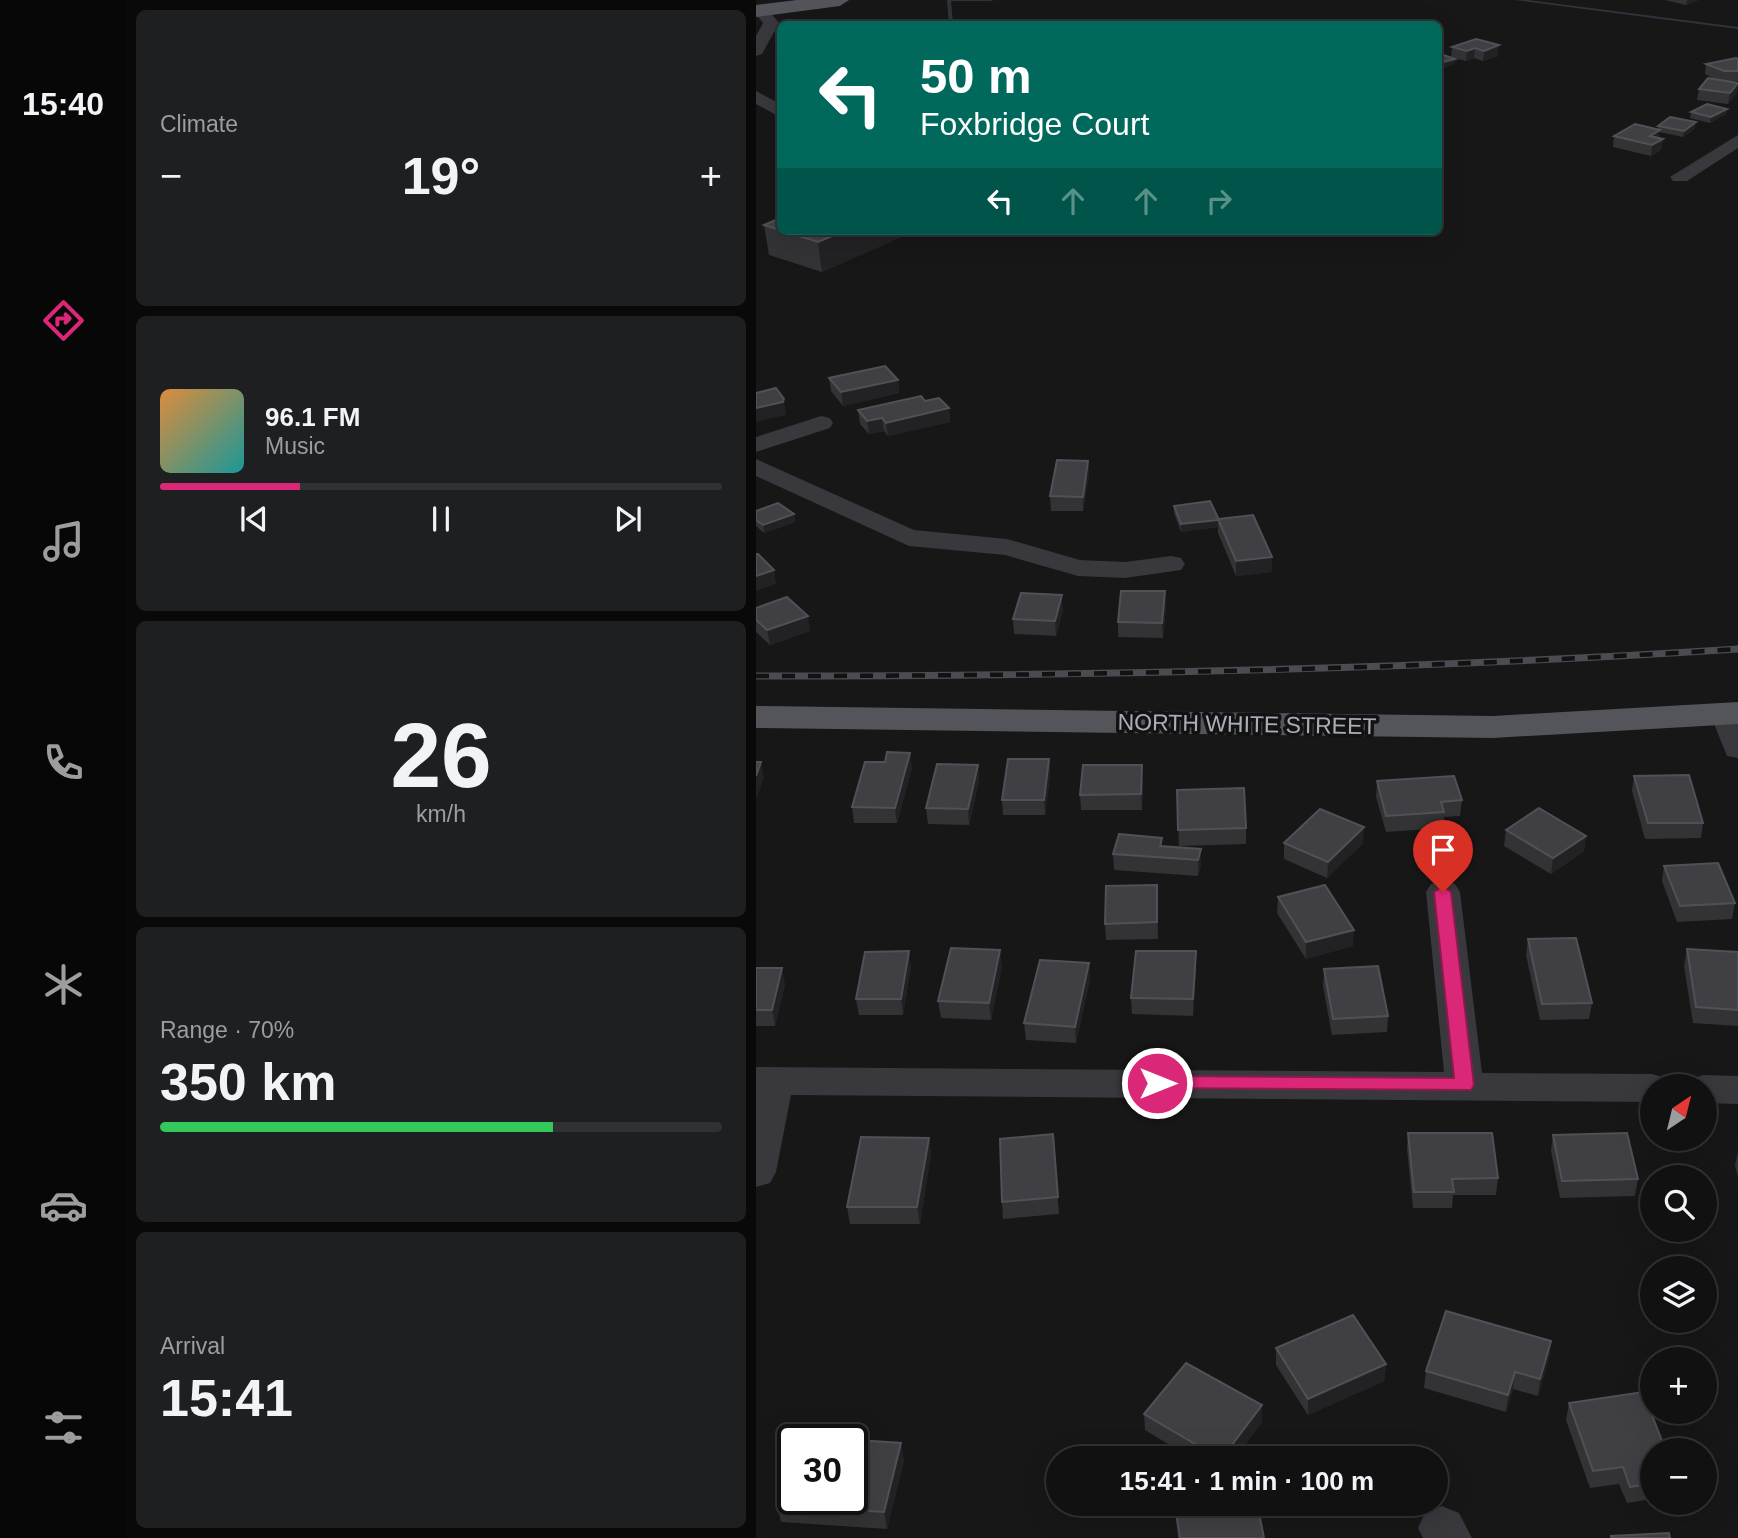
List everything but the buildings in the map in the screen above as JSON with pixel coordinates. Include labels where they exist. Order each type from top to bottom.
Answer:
[{"type":"main road","points":[[759,11],[840,0]]},
{"type":"main road","name":"NORTH WHITE STREET","points":[[756,718],[1493,727],[1731,714]]},
{"type":"street","points":[[756,51],[771,23],[759,11]]},
{"type":"street","points":[[756,96],[777,110]]},
{"type":"street","points":[[1680,177],[1738,140]]},
{"type":"street","points":[[756,444],[821,423]]},
{"type":"street","points":[[756,467],[909,538],[1007,547],[1078,568],[1125,570],[1171,564]]},
{"type":"street","points":[[1731,714],[1738,749]]},
{"type":"street","points":[[1443,892],[1464,1085]]},
{"type":"street","points":[[756,1172],[765,1082],[1640,1088]]},
{"type":"street","points":[[1717,1089],[1738,1090]]},
{"type":"waterway","points":[[951,21],[949,0],[991,0]]},
{"type":"waterway","points":[[1517,0],[1738,28]]},
{"type":"railway","points":[[756,676],[1002,675],[1370,667],[1738,649]]},
{"type":"route","points":[[1157,1083],[1464,1085],[1443,892]]}]
